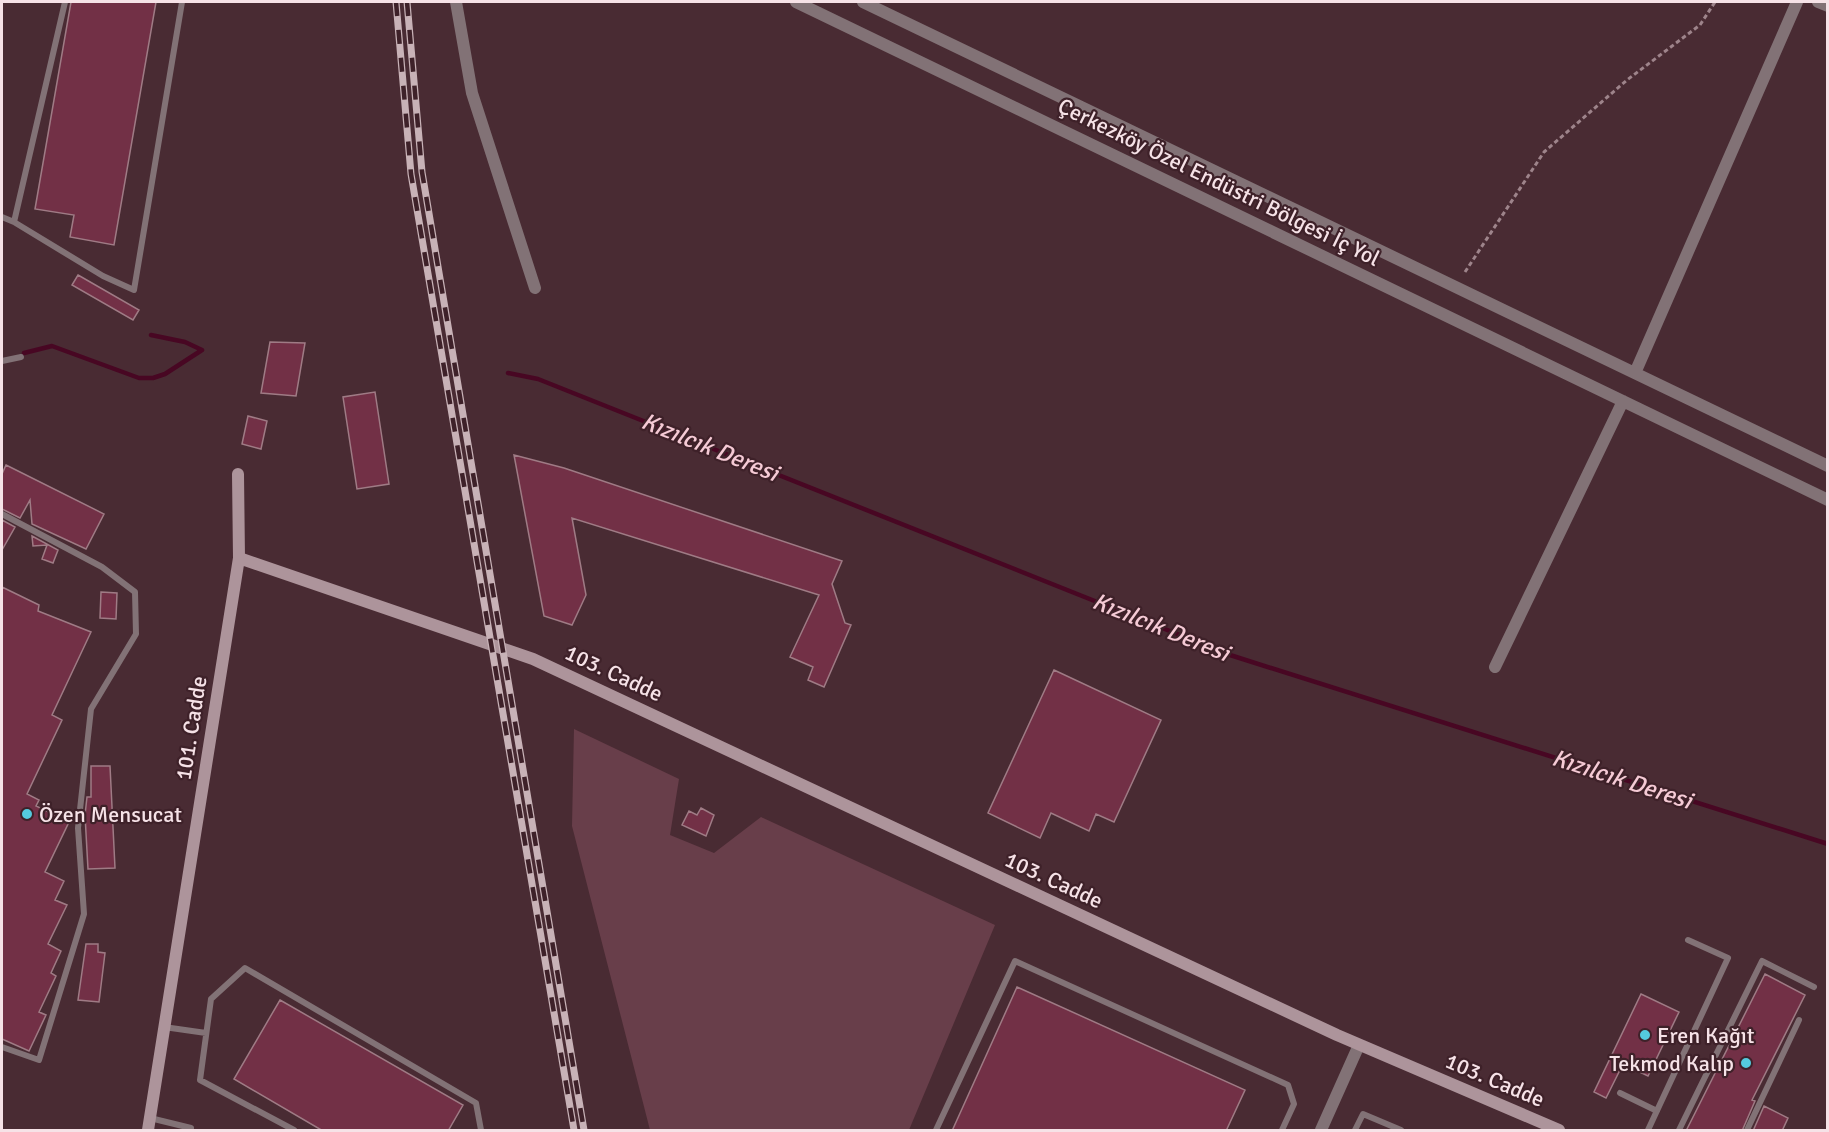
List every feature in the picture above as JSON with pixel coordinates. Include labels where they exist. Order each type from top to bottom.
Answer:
[{"type":"street","points":[[456,2],[472,93],[535,288]]},
{"type":"street","name":"Çerkezköy Özel Endüstri Bölgesi İç Yol","points":[[796,2],[1827,500]]},
{"type":"street","name":"Çerkezköy Özel Endüstri Bölgesi İç Yol","points":[[863,2],[1827,466]]},
{"type":"street","points":[[1635,373],[1797,2]]},
{"type":"street","points":[[1818,2],[1827,6]]},
{"type":"street","points":[[1495,667],[1623,401]]},
{"type":"street","name":"101. Cadde","points":[[148,1131],[239,558],[238,474]]},
{"type":"street","name":"103. Cadde","points":[[239,558],[534,659],[1359,1045],[1559,1131]]},
{"type":"street","points":[[1321,1131],[1359,1045]]},
{"type":"lane","points":[[14,222],[64,2]]},
{"type":"lane","points":[[2,217],[103,276],[134,290],[182,2]]},
{"type":"lane","points":[[2,361],[21,357]]},
{"type":"lane","points":[[2,514],[102,567],[135,592],[136,634],[91,709],[78,828],[84,914],[39,1060],[2,1047]]},
{"type":"lane","points":[[1648,1131],[1728,958],[1688,940]]},
{"type":"lane","points":[[936,1131],[1015,961],[1288,1085],[1294,1104],[1282,1131]]},
{"type":"lane","points":[[1679,1131],[1762,961],[1814,987]]},
{"type":"lane","points":[[294,1131],[200,1080],[211,999],[245,968],[476,1104],[481,1131]]},
{"type":"lane","points":[[1747,1131],[1799,1020]]},
{"type":"lane","points":[[164,1027],[206,1033]]},
{"type":"lane","points":[[1620,1094],[1657,1111]]},
{"type":"lane","points":[[1355,1131],[1363,1114],[1401,1131]]},
{"type":"lane","points":[[150,1118],[190,1128]]},
{"type":"path","points":[[1466,272],[1544,152],[1627,80],[1700,25],[1715,2]]},
{"type":"shaded area","points":[[574,729],[679,779],[670,835],[714,853],[761,817],[995,925],[909,1130],[650,1130],[572,826]]},
{"type":"building","points":[[71,2],[156,2],[114,245],[70,237],[74,215],[35,209]]},
{"type":"building","points":[[78,275],[139,310],[133,320],[72,285]]},
{"type":"building","points":[[270,342],[305,343],[296,396],[261,393]]},
{"type":"building","points":[[375,392],[389,484],[357,489],[343,397]]},
{"type":"building","points":[[248,416],[267,421],[261,449],[242,444]]},
{"type":"building","points":[[514,455],[564,468],[842,561],[832,584],[845,623],[851,625],[824,687],[808,680],[813,667],[790,657],[819,595],[572,518],[586,595],[572,625],[544,616]]},
{"type":"building","points":[[6,465],[104,514],[86,549],[32,524],[30,500],[20,518],[2,509],[2,474]]},
{"type":"building","points":[[2,520],[15,527],[2,550]]},
{"type":"building","points":[[32,536],[58,550],[53,563],[42,559],[47,545],[33,546]]},
{"type":"building","name":"Özen Mensucat","points":[[2,587],[39,605],[38,611],[91,632],[52,715],[62,720],[27,794],[39,800],[36,806],[69,822],[45,872],[64,881],[55,900],[67,905],[48,944],[61,951],[51,973],[56,976],[39,1012],[46,1015],[29,1051],[2,1039]]},
{"type":"building","points":[[101,592],[117,593],[116,619],[100,618]]},
{"type":"building","points":[[1054,670],[1161,720],[1114,822],[1096,814],[1089,831],[1051,813],[1040,838],[988,813]]},
{"type":"building","points":[[91,766],[110,766],[115,868],[88,869],[85,815],[87,797],[91,797]]},
{"type":"building","points":[[701,808],[714,815],[706,836],[682,825],[689,811],[697,815]]},
{"type":"building","points":[[86,944],[98,944],[98,952],[105,953],[99,1002],[78,1000]]},
{"type":"building","name":"Tekmod Kalıp","points":[[1765,974],[1805,995],[1752,1100],[1755,1101],[1742,1131],[1686,1131]]},
{"type":"building","points":[[1017,987],[1245,1090],[1226,1131],[952,1131]]},
{"type":"building","name":"Eren Kağıt","points":[[1641,994],[1679,1012],[1648,1076],[1623,1064],[1606,1098],[1594,1092]]},
{"type":"building","points":[[280,1000],[463,1105],[448,1131],[323,1131],[234,1079]]},
{"type":"building","points":[[1764,1106],[1788,1118],[1782,1131],[1753,1131]]},
{"type":"waterway","name":"Kızılcık Deresi","points":[[151,335],[185,342],[202,350]]},
{"type":"waterway","points":[[24,353],[52,346],[139,378],[153,378],[165,374],[202,350]]},
{"type":"waterway","name":"Kızılcık Deresi","points":[[508,373],[538,379],[1230,655],[1828,844]]},
{"type":"railway","points":[[396,2],[411,174],[574,1130]]},
{"type":"railway","points":[[407,2],[422,172],[584,1130]]},
{"type":"place","name":"Özen Mensucat","points":[[27,814]]},
{"type":"place","name":"Eren Kağıt","points":[[1645,1035]]},
{"type":"place","name":"Tekmod Kalıp","points":[[1746,1063]]}]
